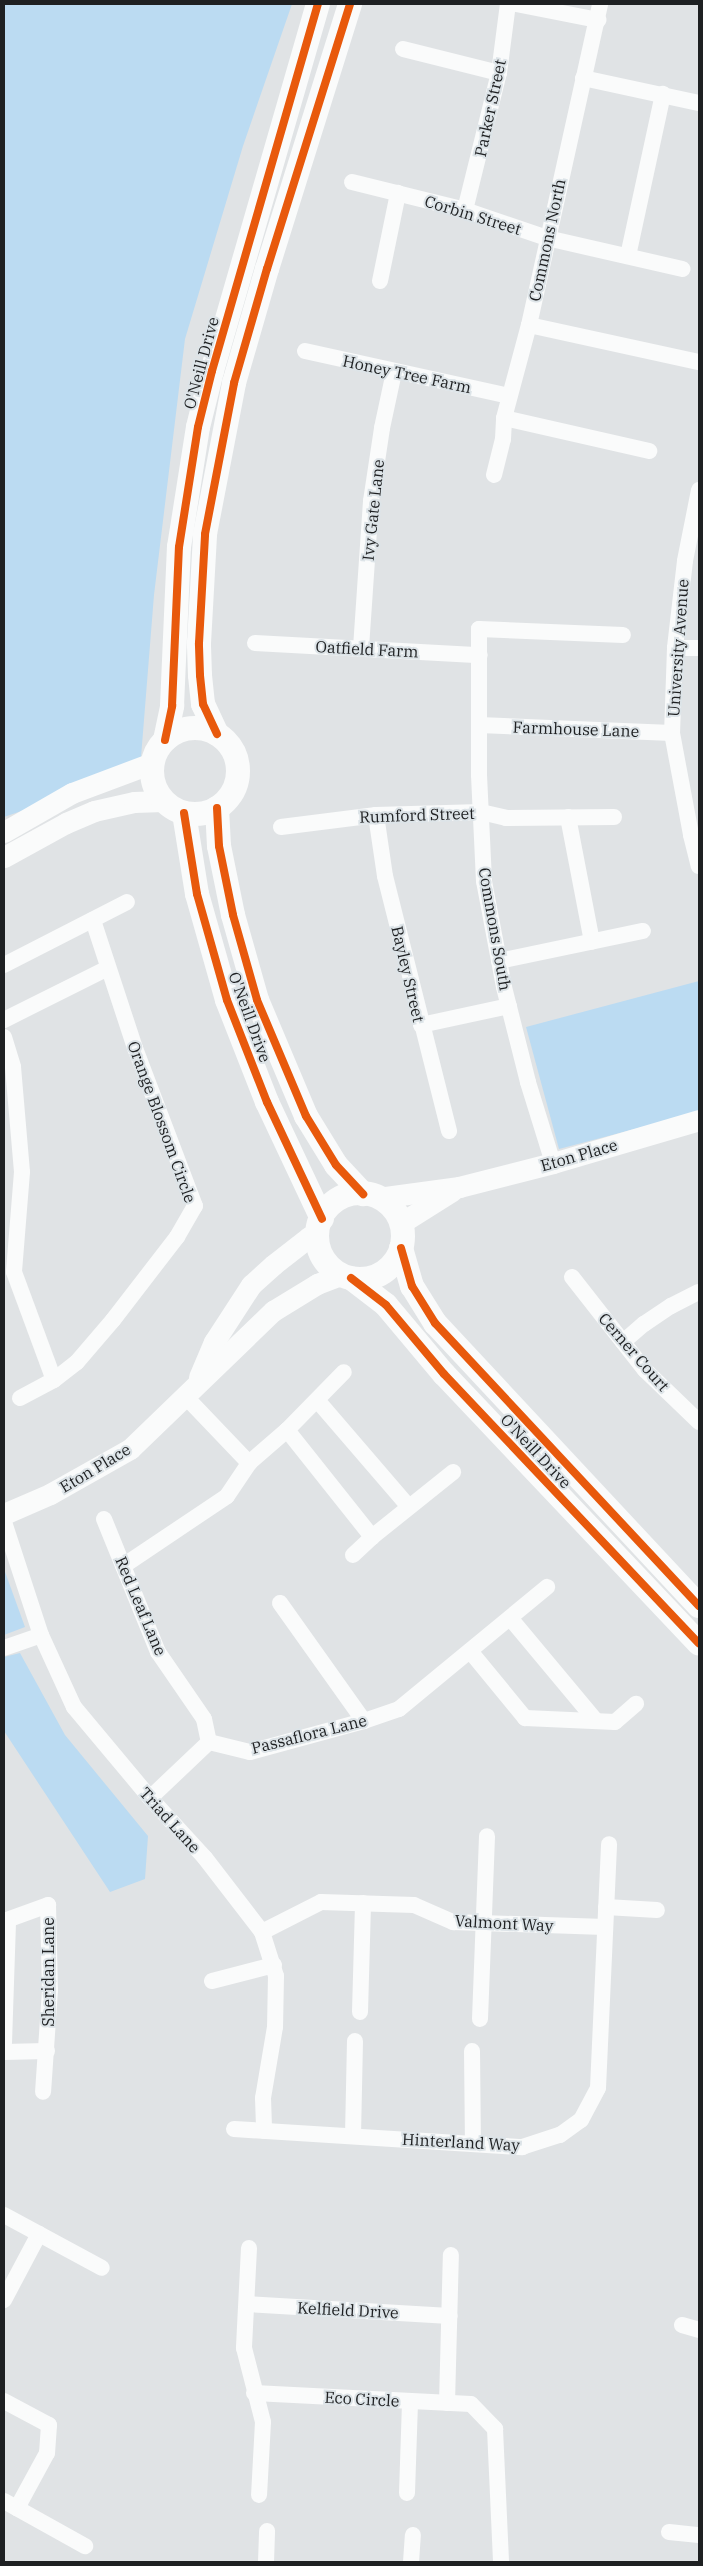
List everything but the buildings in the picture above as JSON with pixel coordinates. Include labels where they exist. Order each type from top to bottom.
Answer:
[{"type":"main road","name":"O'Neill Drive","points":[[152,763],[156,750],[165,740],[172,706],[179,547],[198,427],[212,371],[318,4]]},
{"type":"main road","points":[[217,734],[203,704],[200,675],[199,643],[205,534],[234,383],[267,269],[350,4]]},
{"type":"main road","points":[[152,763],[153,783],[163,801],[173,809],[184,813],[196,815],[217,808],[228,799],[236,786],[238,771],[236,757],[228,744],[217,734],[204,729],[190,728],[176,732],[165,740]]},
{"type":"main road","name":"O'Neill Drive","points":[[217,808],[219,846],[233,915],[257,1000],[306,1116],[336,1165],[370,1196],[396,1212],[401,1223],[401,1248],[412,1286],[435,1323],[699,1606]]},
{"type":"main road","name":"O'Neill Drive","points":[[184,813],[198,894],[227,1000],[267,1102],[320,1226],[318,1248],[323,1259],[386,1305],[444,1374],[699,1644]]},
{"type":"main road","points":[[320,1226],[331,1204],[350,1195],[370,1196]]},
{"type":"main road","points":[[346,1277],[369,1278],[386,1271],[395,1261],[401,1248]]},
{"type":"street","name":"Parker Street","points":[[465,210],[499,73],[508,4]]},
{"type":"street","points":[[516,4],[599,12]]},
{"type":"street","name":"Commons North","points":[[494,475],[502,439],[504,418],[528,325],[599,12]]},
{"type":"street","points":[[403,48],[499,73]]},
{"type":"street","points":[[583,78],[699,103]]},
{"type":"street","points":[[628,256],[663,94]]},
{"type":"street","name":"Corbin Street","points":[[352,182],[465,210],[547,238],[682,269]]},
{"type":"street","points":[[380,281],[398,193]]},
{"type":"street","points":[[528,325],[699,362]]},
{"type":"street","name":"Honey Tree Farm","points":[[305,351],[509,396]]},
{"type":"street","name":"Ivy Gate Lane","points":[[361,648],[371,501],[382,428],[394,372]]},
{"type":"street","points":[[504,418],[649,451]]},
{"type":"street","name":"University Avenue","points":[[699,490],[685,561],[675,648],[672,733],[695,835],[699,866]]},
{"type":"street","name":"Commons South","points":[[553,1163],[509,1006],[484,881],[481,812],[480,629],[623,635]]},
{"type":"street","name":"Oatfield Farm","points":[[255,643],[480,655]]},
{"type":"street","points":[[675,648],[699,648]]},
{"type":"street","name":"Farmhouse Lane","points":[[480,725],[672,733]]},
{"type":"street","points":[[4,832],[72,793],[152,763]]},
{"type":"street","points":[[4,857],[66,823],[94,811],[134,802],[163,801]]},
{"type":"street","name":"Rumford Street","points":[[281,827],[376,815],[481,812],[506,818],[614,817]]},
{"type":"street","name":"Bayley Street","points":[[376,815],[385,876],[449,1131]]},
{"type":"street","points":[[568,817],[592,942]]},
{"type":"street","points":[[4,965],[127,902]]},
{"type":"street","name":"Orange Blossom Circle","points":[[20,1398],[54,1380],[77,1362],[113,1320],[177,1236],[195,1206],[135,1048],[93,920]]},
{"type":"street","points":[[499,961],[643,931]]},
{"type":"street","points":[[4,1020],[108,968]]},
{"type":"street","points":[[421,1025],[509,1006]]},
{"type":"street","points":[[4,1037],[13,1067],[22,1172],[9,1274],[54,1380]]},
{"type":"street","name":"Eton Place","points":[[370,1196],[459,1187],[553,1163],[699,1120]]},
{"type":"street","name":"Eton Place","points":[[401,1223],[459,1187]]},
{"type":"street","name":"Eton Place","points":[[191,1390],[214,1342],[251,1285],[320,1226]]},
{"type":"street","name":"Eton Place","points":[[4,1514],[50,1494],[130,1449],[273,1312],[317,1284],[346,1277]]},
{"type":"street","name":"Cerner Court","points":[[572,1277],[645,1370],[699,1422]]},
{"type":"street","points":[[623,1342],[671,1306],[699,1292]]},
{"type":"street","points":[[123,1566],[227,1496],[249,1463],[287,1430],[344,1372]]},
{"type":"street","points":[[191,1390],[249,1463]]},
{"type":"street","points":[[317,1400],[409,1507]]},
{"type":"street","points":[[287,1430],[372,1537]]},
{"type":"street","points":[[353,1555],[372,1537],[453,1472]]},
{"type":"street","name":"Red Leaf Lane","points":[[104,1519],[158,1652],[204,1719],[210,1742]]},
{"type":"street","name":"Triad Lane","points":[[4,1522],[41,1635],[74,1707],[150,1798],[205,1858],[262,1932],[276,1976],[275,2027],[263,2098],[264,2131]]},
{"type":"street","name":"Passaflora Lane","points":[[210,1742],[250,1752],[364,1721],[399,1709],[547,1587]]},
{"type":"street","points":[[280,1603],[364,1721]]},
{"type":"street","points":[[510,1618],[596,1722]]},
{"type":"street","points":[[4,1648],[41,1635]]},
{"type":"street","points":[[470,1651],[525,1718],[615,1722],[636,1704]]},
{"type":"street","points":[[150,1798],[210,1742]]},
{"type":"street","points":[[480,2019],[487,1836]]},
{"type":"street","name":"Hinterland Way","points":[[234,2129],[522,2147],[560,2135],[581,2120],[598,2088],[609,1844]]},
{"type":"street","name":"Valmont Way","points":[[262,1932],[321,1902],[414,1905],[453,1922],[483,1925],[605,1927]]},
{"type":"street","points":[[360,2012],[363,1903]]},
{"type":"street","name":"Sheridan Lane","points":[[4,2043],[6,1920],[48,1905],[50,1990],[43,2092]]},
{"type":"street","points":[[606,1907],[657,1910]]},
{"type":"street","points":[[212,1981],[274,1965]]},
{"type":"street","points":[[352,2136],[356,2041]]},
{"type":"street","name":"Sheridan Lane","points":[[4,2052],[47,2051]]},
{"type":"street","points":[[472,2051],[473,2144]]},
{"type":"street","points":[[4,2215],[102,2268]]},
{"type":"street","points":[[4,2300],[39,2234]]},
{"type":"street","points":[[249,2248],[244,2348],[254,2393],[263,2422],[259,2495]]},
{"type":"street","points":[[447,2403],[451,2255]]},
{"type":"street","name":"Kelfield Drive","points":[[247,2304],[450,2316]]},
{"type":"street","points":[[682,2324],[699,2330]]},
{"type":"street","name":"Eco Circle","points":[[254,2393],[471,2404],[496,2429],[501,2562]]},
{"type":"street","points":[[4,2401],[49,2425],[47,2453],[10,2505],[85,2546]]},
{"type":"street","points":[[407,2493],[410,2402]]},
{"type":"street","points":[[266,2562],[267,2531]]},
{"type":"street","points":[[669,2532],[699,2535]]},
{"type":"street","points":[[411,2562],[412,2535]]},
{"type":"shaded area","points":[[4,4],[292,4],[243,146],[185,339],[154,595],[140,770],[4,817]]},
{"type":"shaded area","points":[[699,981],[699,1112],[559,1149],[526,1027]]},
{"type":"shaded area","points":[[4,1569],[25,1627],[4,1635]]},
{"type":"shaded area","points":[[20,1653],[65,1735],[148,1836],[145,1879],[110,1892],[4,1731],[4,1657]]},
{"type":"cycle path","points":[[165,740],[172,706],[179,547],[198,427],[212,371],[318,4]]},
{"type":"cycle path","points":[[217,734],[203,704],[200,675],[199,643],[205,534],[234,383],[267,269],[350,4]]},
{"type":"cycle path","points":[[217,808],[219,846],[233,915],[257,1000],[306,1116],[336,1165],[363,1194]]},
{"type":"cycle path","points":[[184,813],[197,894],[227,1000],[267,1102],[322,1219]]},
{"type":"cycle path","points":[[401,1248],[412,1286],[435,1323],[699,1606]]},
{"type":"cycle path","points":[[351,1278],[386,1305],[444,1374],[699,1644]]}]
